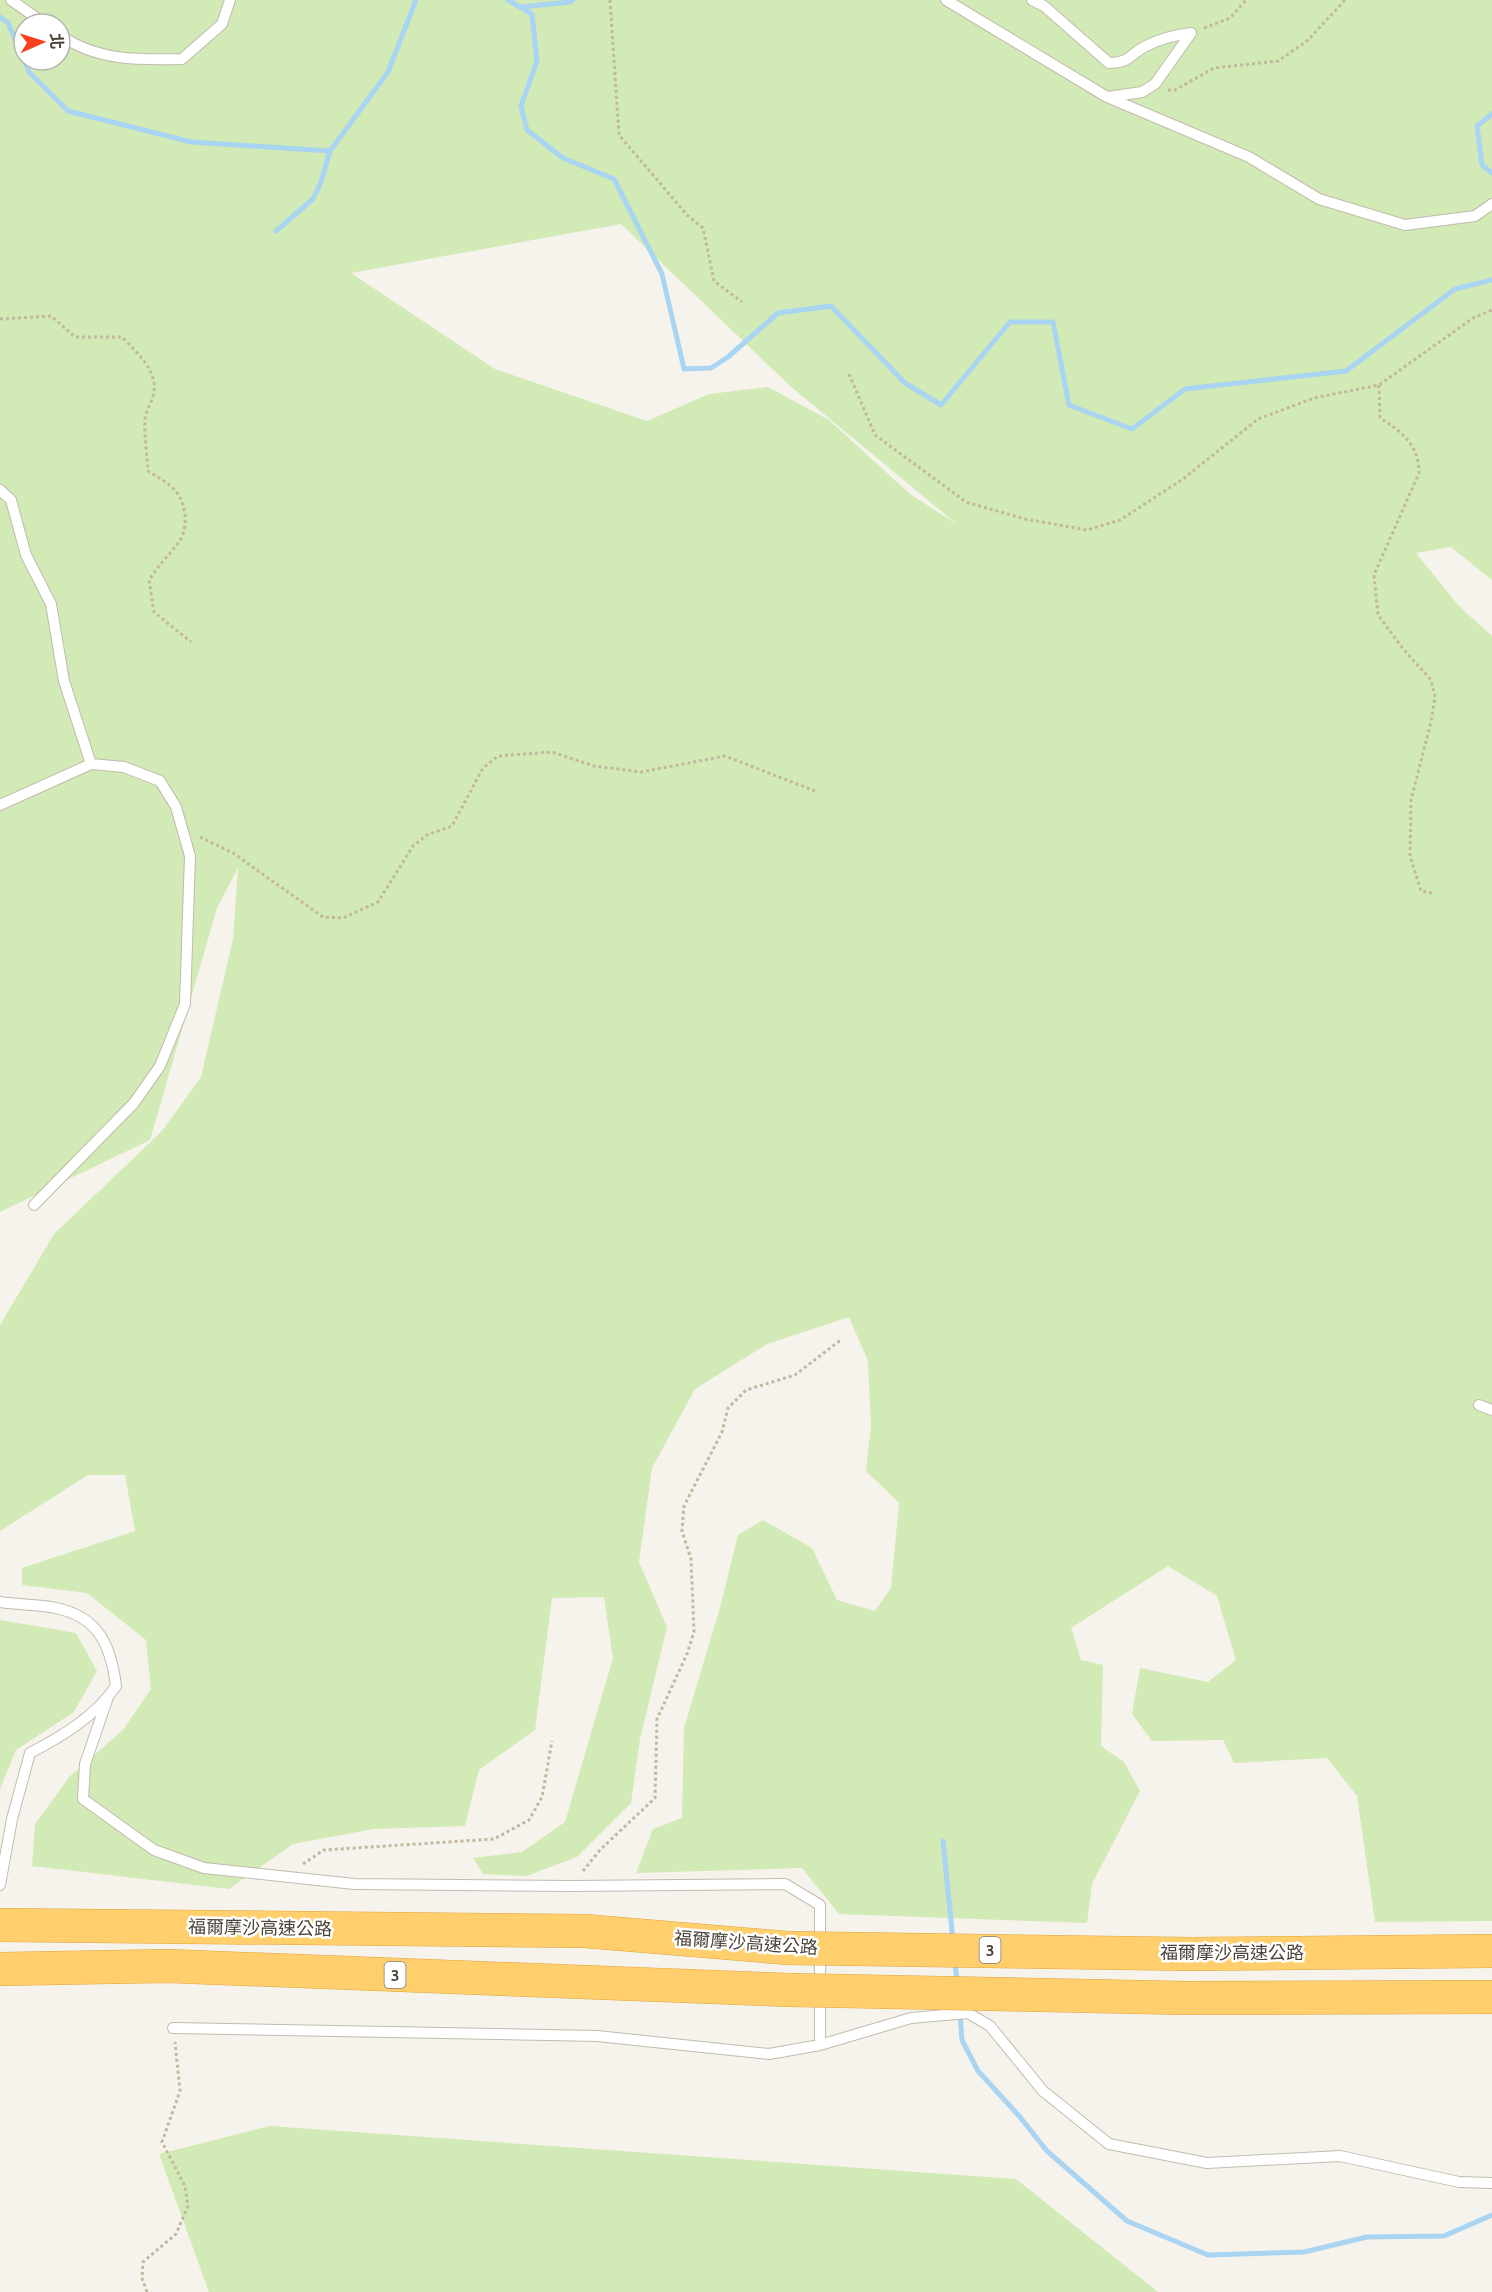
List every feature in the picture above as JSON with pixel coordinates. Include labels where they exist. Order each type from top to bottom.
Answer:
[{"type":"highway","name":"福爾摩沙高速公路","points":[[0,1924],[585,1931],[788,1948],[1192,1954],[1492,1951]]},
{"type":"highway","name":"3","points":[[0,1969],[168,1966],[790,1990],[1186,1998],[1492,1997]]},
{"type":"lane","points":[[10,0],[28,12]]},
{"type":"lane","points":[[72,43],[127,60],[182,59],[222,24],[230,0]]},
{"type":"lane","points":[[946,0],[1107,97],[1249,157],[1319,199],[1404,225],[1475,216],[1492,204]]},
{"type":"lane","points":[[1032,0],[1044,6],[1109,63],[1123,63],[1144,46],[1168,36],[1191,33]]},
{"type":"lane","points":[[1107,97],[1142,92],[1155,84],[1191,33]]},
{"type":"lane","points":[[0,490],[11,500],[26,555],[51,604],[64,681],[91,764]]},
{"type":"lane","points":[[0,805],[91,764],[124,767],[160,781],[176,807],[190,856],[185,1004],[160,1066],[134,1103],[34,1204]]},
{"type":"lane","points":[[1479,1405],[1492,1410]]},
{"type":"lane","points":[[0,1602],[56,1608],[86,1619],[100,1634],[111,1655],[116,1686],[107,1700],[85,1764],[83,1799],[154,1850],[204,1869],[354,1884],[571,1886],[785,1884],[820,1905],[820,2045]]},
{"type":"lane","points":[[0,1885],[12,1819],[30,1753],[60,1737],[107,1700]]},
{"type":"lane","points":[[173,2028],[597,2036],[770,2054],[820,2045],[911,2018],[968,2013],[990,2026],[1043,2091],[1109,2144],[1207,2163],[1340,2156],[1458,2182],[1492,2183]]},
{"type":"path","points":[[610,0],[619,135],[687,215],[703,228],[714,281],[742,302]]},
{"type":"path","points":[[1191,33],[1230,18],[1246,0]]},
{"type":"path","points":[[1142,92],[1175,90],[1214,68],[1278,61],[1307,41],[1345,0]]},
{"type":"path","points":[[849,374],[875,435],[966,502],[1025,519],[1087,530],[1120,519],[1183,479],[1258,419],[1314,398],[1379,385],[1473,318],[1492,310]]},
{"type":"path","points":[[0,319],[51,316],[75,337],[122,337],[144,361],[153,375],[154,393],[147,406],[145,420],[148,471],[168,483],[183,499],[186,523],[180,541],[160,563],[149,580],[154,612],[191,642]]},
{"type":"path","points":[[1379,385],[1380,418],[1403,434],[1419,458],[1419,473],[1374,575],[1378,615],[1404,650],[1431,680],[1435,697],[1412,800],[1410,855],[1421,891],[1432,893]]},
{"type":"path","points":[[182,828],[233,853],[323,917],[343,918],[378,902],[413,846],[427,835],[452,826],[483,768],[498,756],[552,752],[594,766],[641,772],[725,756],[815,791]]},
{"type":"path","points":[[571,1886],[600,1850],[655,1798],[657,1719],[687,1654],[694,1632],[691,1559],[682,1531],[684,1506],[722,1432],[728,1408],[746,1390],[795,1375],[842,1340]]},
{"type":"path","points":[[284,1876],[324,1850],[494,1839],[529,1820],[542,1797],[552,1741]]},
{"type":"path","points":[[147,2292],[142,2278],[143,2262],[176,2234],[188,2206],[185,2186],[162,2142],[180,2091],[173,2028]]},
{"type":"green space","points":[[0,0],[1492,0],[1492,580],[1451,547],[1416,553],[1459,606],[1492,636],[1492,1921],[1375,1922],[1357,1796],[1327,1758],[1234,1763],[1223,1740],[1152,1741],[1132,1714],[1140,1668],[1208,1682],[1236,1660],[1217,1596],[1168,1566],[1071,1628],[1081,1660],[1103,1665],[1101,1746],[1124,1762],[1140,1791],[1092,1884],[1087,1923],[839,1914],[802,1868],[636,1873],[653,1829],[682,1818],[684,1728],[721,1604],[738,1535],[763,1520],[812,1548],[837,1600],[875,1611],[891,1588],[899,1503],[866,1471],[871,1425],[868,1361],[849,1317],[767,1344],[695,1389],[652,1468],[639,1562],[667,1627],[640,1739],[631,1803],[577,1857],[526,1876],[483,1874],[473,1858],[522,1852],[565,1822],[613,1658],[604,1597],[552,1598],[535,1730],[479,1770],[465,1826],[374,1829],[293,1844],[229,1889],[32,1866],[35,1824],[70,1776],[123,1730],[151,1689],[146,1640],[87,1593],[22,1585],[22,1568],[135,1531],[125,1475],[88,1475],[0,1531],[0,1325],[54,1234],[162,1131],[201,1077],[233,939],[238,868],[217,908],[150,1140],[0,1212]],"holes":[[[621,224],[790,386],[958,525],[910,494],[829,420],[768,387],[709,394],[647,421],[495,369],[351,273]]]},
{"type":"green space","points":[[0,1620],[76,1633],[97,1671],[74,1712],[16,1750],[0,1789]]},
{"type":"green space","points":[[270,2126],[1016,2179],[1158,2292],[209,2292],[159,2154]]},
{"type":"waterway","points":[[29,72],[68,111],[191,142],[330,151],[388,72],[416,0]]},
{"type":"waterway","points":[[508,0],[532,14],[537,61],[521,106],[527,130],[563,158],[614,179],[662,274],[684,369],[711,368],[728,357],[778,313],[831,306],[905,383],[941,405],[1010,322],[1053,322],[1069,405],[1132,429],[1185,389],[1346,371],[1455,289],[1492,280]]},
{"type":"waterway","points":[[521,7],[573,0]]},
{"type":"waterway","points":[[0,17],[8,23],[12,32]]},
{"type":"waterway","points":[[1492,114],[1477,126],[1482,165],[1492,173]]},
{"type":"waterway","points":[[276,231],[313,199],[321,182],[330,151]]},
{"type":"waterway","points":[[943,1841],[953,1941]]},
{"type":"waterway","points":[[955,1962],[957,1983]]},
{"type":"waterway","points":[[960,2013],[962,2040],[978,2071],[1047,2151],[1127,2221],[1208,2255],[1304,2252],[1367,2237],[1444,2236],[1492,2215]]}]
